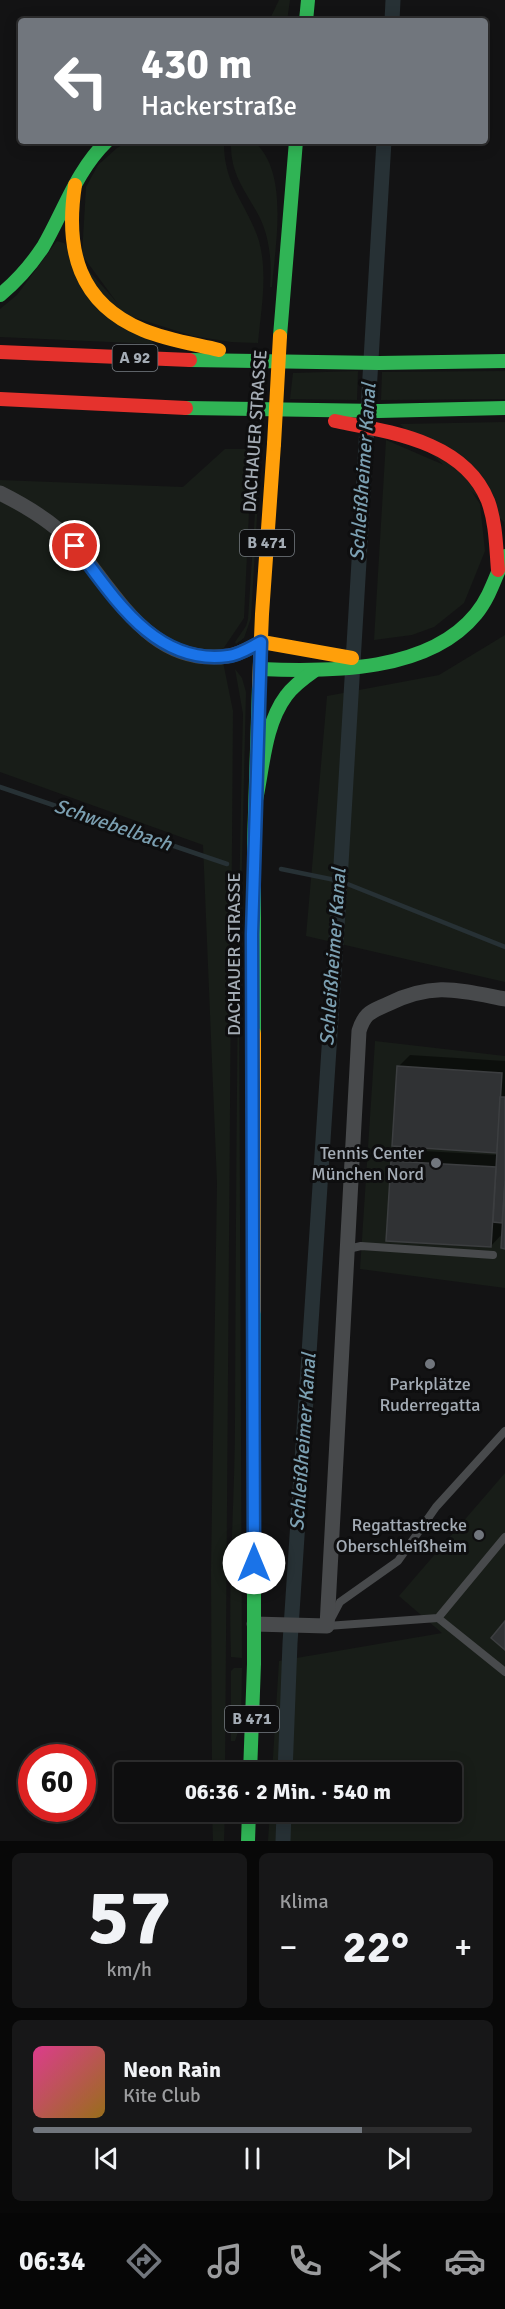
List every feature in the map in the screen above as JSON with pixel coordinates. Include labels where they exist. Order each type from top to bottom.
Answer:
[{"type":"main road","points":[[306,18],[308,0]]},
{"type":"main road","points":[[0,295],[16,282],[34,259],[87,163],[104,144]]},
{"type":"main road","name":"DACHAUER STRASSE","points":[[250,1762],[254,1624],[252,934],[261,642],[280,336],[296,144]]},
{"type":"main road","points":[[75,185],[71,227],[73,247],[88,287],[100,301],[133,326],[153,334],[270,362]]},
{"type":"main road","name":"A 92","points":[[0,352],[270,362],[505,361]]},
{"type":"main road","points":[[0,399],[108,405],[358,410],[505,408]]},
{"type":"main road","points":[[269,408],[406,435],[429,443],[451,455],[469,471],[484,493],[492,516],[498,570]]},
{"type":"main road","points":[[261,642],[332,662],[384,663],[419,656],[460,632],[477,613],[491,590],[505,556]]},
{"type":"main road","points":[[256,800],[276,712],[284,698],[296,685],[314,671],[332,662]]},
{"type":"main road","points":[[261,669],[314,671]]},
{"type":"main road","points":[[248,1841],[249,1822]]},
{"type":"street","points":[[0,493],[19,502],[56,527],[75,546],[115,600],[149,633],[167,646],[184,653],[202,656],[230,656],[261,669]]},
{"type":"street","points":[[230,656],[261,642]]},
{"type":"street","points":[[254,1624],[320,1626],[348,1249],[359,1031],[363,1018],[370,1012],[403,996],[429,989],[505,999]]},
{"type":"lane","points":[[348,1249],[362,1246],[493,1255]]},
{"type":"lane","points":[[320,1626],[340,1602],[398,1562],[436,1507],[505,1431]]},
{"type":"lane","points":[[438,1618],[505,1537]]},
{"type":"lane","points":[[320,1626],[438,1618],[505,1672]]},
{"type":"shaded area","points":[[279,0],[290,0],[287,18],[270,18]]},
{"type":"shaded area","points":[[124,144],[224,144],[227,170],[231,182],[254,228],[262,254],[263,292],[258,343],[231,342],[193,336],[126,315],[82,255],[86,187],[98,165]]},
{"type":"shaded area","points":[[231,144],[256,144],[265,154],[272,170],[276,189],[277,230],[272,287],[270,287],[271,269],[266,234],[236,173]]},
{"type":"shaded area","points":[[57,241],[64,243],[154,344],[0,337],[0,309],[17,295]]},
{"type":"shaded area","points":[[358,371],[357,400],[290,399],[293,373]]},
{"type":"shaded area","points":[[505,371],[505,399],[381,400],[382,372]]},
{"type":"shaded area","points":[[505,422],[505,531],[504,522],[400,424]]},
{"type":"shaded area","points":[[386,440],[458,471],[480,504],[485,551],[464,603],[434,627],[412,635],[374,640]]},
{"type":"shaded area","points":[[225,449],[252,449],[244,618],[221,652],[233,711],[225,1762],[212,1762],[211,1570],[217,1183],[203,845],[0,772],[0,480],[183,487]]},
{"type":"shaded area","points":[[257,482],[259,482],[251,618],[244,638],[236,644],[248,619]]},
{"type":"shaded area","points":[[505,635],[505,982],[306,936],[327,696],[439,675]]},
{"type":"shaded area","points":[[235,669],[242,678],[246,692],[239,991],[242,1658],[231,1657],[230,1627],[235,1450],[238,979],[243,714]]},
{"type":"shaded area","name":"Tennis Center München Nord","points":[[375,1041],[505,1056],[505,1288],[360,1269]]},
{"type":"shaded area","points":[[505,1473],[505,1841],[268,1841],[269,1822],[462,1822],[462,1762],[273,1762],[279,1661],[442,1633],[399,1596]]},
{"type":"shaded area","points":[[234,1668],[242,1668],[241,1723],[235,1741],[231,1741],[231,1671]]},
{"type":"shaded area","points":[[212,1822],[225,1822],[224,1841],[213,1841]]},
{"type":"building","points":[[397,1066],[502,1073],[497,1153],[392,1146]]},
{"type":"building","points":[[500,1097],[505,1097],[505,1181],[502,1223],[493,1222]]},
{"type":"building","points":[[391,1161],[496,1167],[491,1247],[386,1241]]},
{"type":"building","points":[[505,1181],[505,1249],[501,1248]]},
{"type":"building","points":[[505,1621],[505,1650],[491,1638]]},
{"type":"waterway","name":"Schleißheimer Kanal","points":[[392,18],[393,0]]},
{"type":"waterway","name":"Schleißheimer Kanal","points":[[285,1762],[290,1643],[340,881],[384,144]]},
{"type":"waterway","name":"Schwebelbach","points":[[0,787],[227,864]]},
{"type":"waterway","name":"Schwebelbach","points":[[281,869],[340,881],[505,947]]},
{"type":"waterway","name":"Schleißheimer Kanal","points":[[283,1841],[284,1822]]},
{"type":"traffic: fast","points":[[306,18],[308,0]]},
{"type":"traffic: fast","points":[[0,295],[29,266],[43,247],[79,178],[104,144]]},
{"type":"traffic: fast","points":[[280,336],[296,144]]},
{"type":"traffic: fast","points":[[190,360],[379,363],[505,361]]},
{"type":"traffic: fast","points":[[186,408],[379,411],[505,408]]},
{"type":"traffic: fast","points":[[261,669],[347,668],[406,658],[432,647],[456,633],[476,614],[489,593],[505,556]]},
{"type":"traffic: fast","points":[[256,800],[273,719],[289,692],[314,671]]},
{"type":"traffic: fast","points":[[254,1033],[254,844],[259,686]]},
{"type":"traffic: fast","points":[[250,1762],[254,1664],[254,1310]]},
{"type":"traffic: fast","points":[[248,1841],[249,1822]]},
{"type":"traffic: slow","points":[[75,185],[72,208],[75,252],[90,289],[121,319],[143,330],[219,350]]},
{"type":"traffic: slow","points":[[274,444],[280,336]]},
{"type":"traffic: slow","points":[[259,686],[274,444]]},
{"type":"traffic: slow","points":[[262,642],[352,658]]},
{"type":"traffic: slow","points":[[254,1033],[254,1310]]},
{"type":"traffic: jam","points":[[0,352],[190,360]]},
{"type":"traffic: jam","points":[[0,399],[186,408]]},
{"type":"traffic: jam","points":[[335,421],[401,435],[444,452],[462,465],[477,481],[491,509],[498,570]]},
{"type":"place","name":"Tennis Center München Nord","points":[[436,1163]]},
{"type":"place","name":"Parkplätze Ruderregatta","points":[[430,1364]]},
{"type":"place","name":"Regattastrecke Oberschleißheim","points":[[479,1535]]},
{"type":"route","points":[[75,546],[115,600],[149,633],[167,646],[184,653],[216,657],[230,656],[261,642],[252,934],[254,1563]]}]
